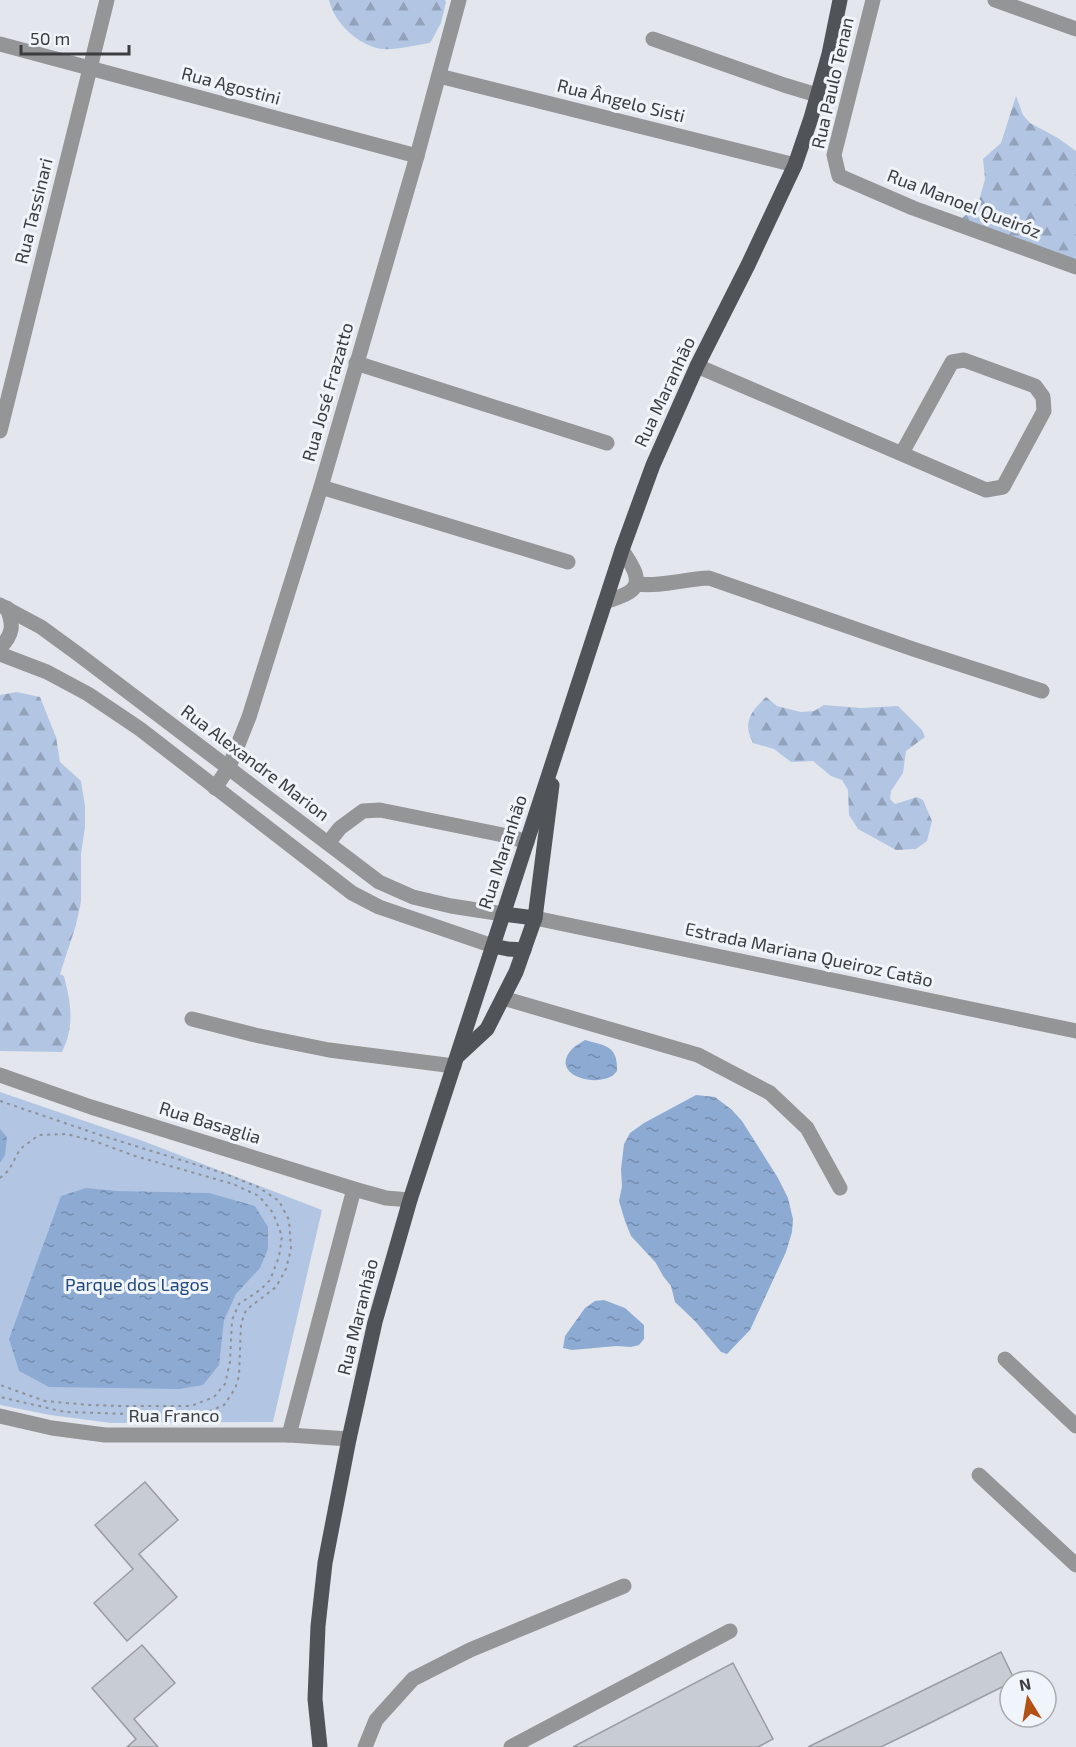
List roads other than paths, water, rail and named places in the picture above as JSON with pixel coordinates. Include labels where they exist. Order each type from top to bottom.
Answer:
[{"type":"main road","name":"Rua Maranhão","points":[[320,1747],[315,1699],[318,1626],[326,1563],[349,1440],[375,1322],[410,1200],[622,550],[653,465],[697,366],[748,266],[795,165],[829,54],[840,0]]},
{"type":"main road","points":[[455,1062],[487,1029],[516,972],[524,950],[534,918],[556,752]]},
{"type":"main road","points":[[503,914],[534,918]]},
{"type":"main road","points":[[493,946],[524,950]]},
{"type":"street","name":"Rua Tassinari","points":[[0,431],[107,0]]},
{"type":"street","name":"Rua José Frazatto","points":[[215,788],[229,767],[249,717],[321,486],[417,156],[459,0]]},
{"type":"street","name":"Rua Paulo Tenan","points":[[839,176],[834,155],[873,0]]},
{"type":"street","points":[[995,0],[1076,29]]},
{"type":"street","points":[[653,39],[817,95]]},
{"type":"street","name":"Rua Agostini","points":[[0,44],[417,156]]},
{"type":"street","name":"Rua Ângelo Sisti","points":[[438,76],[795,165]]},
{"type":"street","name":"Rua Manoel Queiróz","points":[[839,176],[913,208],[1076,267]]},
{"type":"street","points":[[697,366],[986,490],[1003,487],[1044,411],[1043,397],[1035,386],[964,360],[952,362],[902,453]]},
{"type":"street","points":[[357,363],[607,443]]},
{"type":"street","points":[[321,486],[568,562]]},
{"type":"street","points":[[605,602],[632,590],[636,584],[634,570],[622,550]]},
{"type":"street","points":[[636,584],[652,586],[709,578],[1042,691]]},
{"type":"street","points":[[0,648],[12,629],[11,618],[3,606]]},
{"type":"street","name":"Rua Alexandre Marion","points":[[3,606],[41,627],[78,654],[379,882],[413,897],[503,914]]},
{"type":"street","points":[[0,654],[47,672],[88,694],[140,729],[352,893],[380,907],[493,946]]},
{"type":"street","points":[[328,843],[340,828],[363,811],[380,810],[508,836],[527,842]]},
{"type":"street","name":"Estrada Mariana Queiroz Catão","points":[[534,918],[1076,1031]]},
{"type":"street","points":[[503,998],[698,1055],[770,1093],[807,1128],[840,1188]]},
{"type":"street","points":[[192,1019],[329,1050],[455,1062]]},
{"type":"street","name":"Rua Basaglia","points":[[0,1075],[91,1107],[354,1189],[386,1198],[410,1200]]},
{"type":"street","points":[[289,1435],[354,1189]]},
{"type":"street","points":[[1005,1359],[1076,1426]]},
{"type":"street","name":"Rua Franco","points":[[0,1416],[52,1428],[105,1435],[289,1435],[349,1440]]},
{"type":"street","points":[[979,1475],[1076,1565]]},
{"type":"street","points":[[365,1747],[376,1720],[413,1679],[470,1650],[624,1586]]},
{"type":"street","points":[[511,1747],[730,1631]]},
{"type":"water","points":[[585,1040],[613,1051],[617,1071],[612,1076],[601,1080],[583,1079],[569,1070],[566,1064],[567,1057],[573,1048]]},
{"type":"water","points":[[696,1095],[715,1097],[742,1121],[778,1178],[788,1198],[793,1219],[786,1252],[750,1330],[727,1354],[721,1352],[695,1321],[675,1302],[671,1286],[656,1263],[631,1236],[619,1201],[624,1144],[630,1133]]},
{"type":"water","points":[[0,1129],[7,1137],[5,1155],[0,1163]]},
{"type":"water","points":[[86,1188],[209,1193],[255,1206],[268,1227],[268,1249],[260,1268],[236,1294],[224,1320],[219,1365],[203,1385],[179,1389],[49,1387],[19,1371],[9,1339],[61,1196]]},
{"type":"water","points":[[604,1300],[625,1308],[644,1325],[644,1339],[639,1345],[572,1350],[563,1348],[565,1336],[585,1308],[595,1301]]},
{"type":"park label","name":"Parque dos Lagos","points":[[137,1285]]}]
